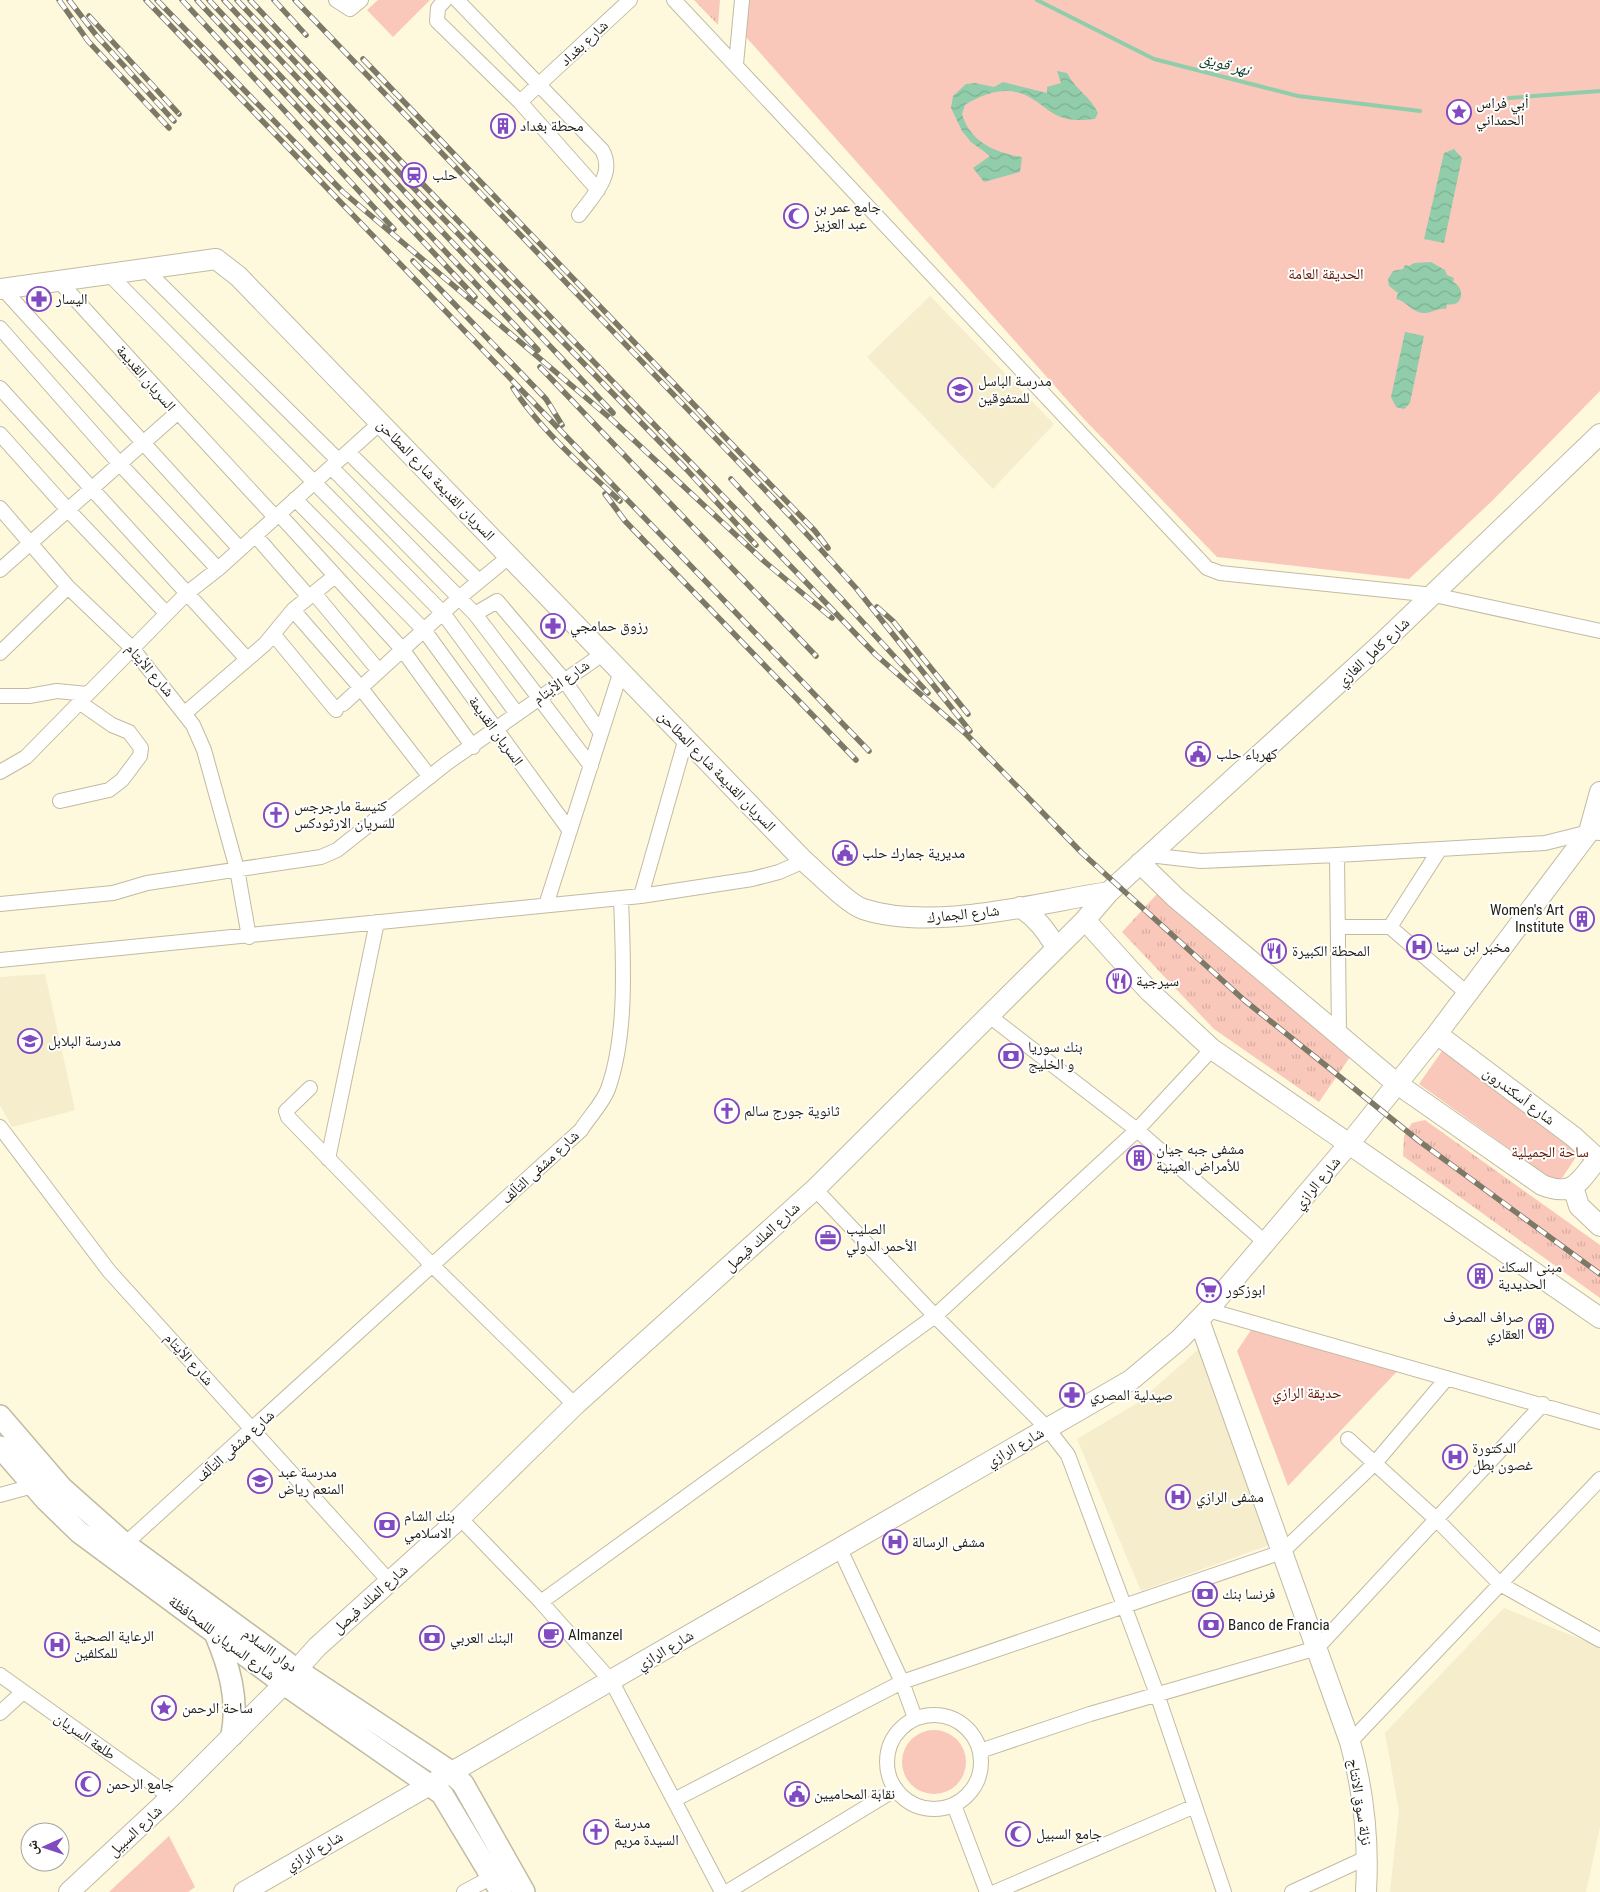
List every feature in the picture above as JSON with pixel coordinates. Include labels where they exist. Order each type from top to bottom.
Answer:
[{"type":"main road","name":"السريان القديمة شارع المطاحن","points":[[2,289],[216,259],[238,276],[804,861]]},
{"type":"main road","name":"شارع كامل الغازي","points":[[1145,859],[1434,595],[1600,434]]},
{"type":"main road","name":"شارع الرازي","points":[[244,1892],[429,1784],[612,1682],[839,1547],[1131,1380],[1204,1315],[1349,1144],[1396,1083],[1438,1034],[1594,833],[1600,792]]},
{"type":"main road","name":"شارع الملك فيصل","points":[[290,1677],[316,1647],[460,1518],[575,1406],[815,1189],[1084,920],[1109,892],[1145,859]]},
{"type":"main road","points":[[1145,859],[1176,898],[1396,1083],[1542,1185],[1561,1189],[1574,1187],[1586,1176],[1599,1158]]},
{"type":"main road","name":"شارع الجمارك","points":[[804,861],[862,909],[925,919],[1020,907]]},
{"type":"main road","points":[[1020,907],[1109,892]]},
{"type":"main road","points":[[1020,907],[1031,914],[1044,928],[1056,947]]},
{"type":"main road","points":[[1084,920],[1163,1004],[1212,1049],[1600,1318]]},
{"type":"main road","name":"شارع أسكندرون","points":[[1438,1034],[1599,1158]]},
{"type":"main road","points":[[1574,1187],[1579,1206],[1600,1226]]},
{"type":"main road","name":"نزلة سوق الانتاج","points":[[1204,1315],[1282,1552],[1350,1742],[1361,1787],[1368,1857],[1366,1892]]},
{"type":"main road","name":"دوار االسلام","points":[[0,1416],[62,1488],[126,1544],[290,1677],[451,1772],[463,1784],[524,1892]]},
{"type":"main road","name":"شارع السريان لللمحافظة","points":[[0,1447],[79,1532],[215,1633],[290,1677],[442,1794],[496,1884]]},
{"type":"main road","points":[[215,1633],[227,1660],[232,1684],[235,1720],[232,1735]]},
{"type":"main road","name":"شارع السبيل","points":[[69,1892],[171,1797],[290,1677]]},
{"type":"street","points":[[336,0],[350,9],[361,0]]},
{"type":"street","points":[[445,0],[438,8],[437,21],[520,102],[598,190]]},
{"type":"street","points":[[457,0],[538,86],[602,150],[606,158],[605,177],[598,190],[579,215]]},
{"type":"street","name":"شارع بغداد","points":[[520,102],[630,0]]},
{"type":"street","points":[[674,0],[1207,568],[1220,573],[1434,595],[1600,631]]},
{"type":"street","points":[[736,64],[742,0]]},
{"type":"street","points":[[146,270],[339,460],[479,581]]},
{"type":"street","name":"السريان القديمة","points":[[109,274],[443,613],[517,714]]},
{"type":"street","name":"السريان القديمة","points":[[58,280],[178,412],[335,576],[402,650],[473,747]]},
{"type":"street","points":[[2,289],[240,549]]},
{"type":"street","points":[[0,328],[119,463],[218,569]]},
{"type":"street","points":[[0,388],[247,659]]},
{"type":"street","name":"السريان القديمة","points":[[0,570],[178,412]]},
{"type":"street","points":[[0,772],[26,757],[166,612],[218,569],[380,423]]},
{"type":"street","points":[[0,434],[68,510],[166,612]]},
{"type":"street","points":[[339,460],[475,614],[591,766]]},
{"type":"street","name":"السريان القديمة","points":[[295,499],[424,630],[570,831]]},
{"type":"street","name":"شارع الأيتام","points":[[0,508],[68,587],[132,648],[186,713],[204,750],[238,869],[249,937]]},
{"type":"street","points":[[256,535],[379,671]]},
{"type":"street","points":[[274,635],[339,707],[460,597],[510,556]]},
{"type":"street","points":[[186,713],[274,635],[294,610],[335,576]]},
{"type":"street","points":[[0,653],[68,587]]},
{"type":"street","points":[[475,614],[497,601],[564,680],[601,734]]},
{"type":"street","points":[[294,610],[360,687],[430,777]]},
{"type":"street","name":"شارع الأيتام","points":[[0,904],[113,893],[147,883],[321,857],[337,850],[430,777],[539,697],[604,653]]},
{"type":"street","points":[[546,904],[621,671]]},
{"type":"street","points":[[0,696],[29,696],[56,691],[83,698],[112,725],[129,732],[140,748],[140,756],[122,780],[109,790],[60,801]]},
{"type":"street","points":[[641,896],[686,738]]},
{"type":"street","points":[[1145,859],[1201,861],[1545,843],[1594,833]]},
{"type":"street","points":[[1390,927],[1440,849]]},
{"type":"street","points":[[1337,855],[1339,1035]]},
{"type":"street","points":[[0,960],[249,937],[546,904],[641,896],[759,877],[804,861]]},
{"type":"street","name":"شارع مشفى التآلف","points":[[126,1544],[253,1431],[580,1130],[608,1090],[616,1051],[623,998],[621,898]]},
{"type":"street","points":[[328,1159],[377,922]]},
{"type":"street","points":[[1338,927],[1390,927],[1468,994]]},
{"type":"street","points":[[988,1015],[1136,1130],[1266,1243]]},
{"type":"street","points":[[541,1602],[935,1316],[1136,1130],[1212,1049]]},
{"type":"street","points":[[310,1088],[286,1111],[288,1117],[433,1266],[575,1406]]},
{"type":"street","name":"شارع الأيتام","points":[[0,1127],[110,1271],[390,1582]]},
{"type":"street","points":[[815,1189],[935,1316],[1047,1428],[1068,1455],[1157,1694],[1224,1892]]},
{"type":"street","points":[[1204,1315],[1447,1378],[1543,1404],[1600,1422]]},
{"type":"street","points":[[674,1800],[902,1682],[1124,1608],[1282,1552],[1375,1463],[1447,1378]]},
{"type":"street","points":[[980,1751],[1090,1714],[1317,1648],[1543,1404]]},
{"type":"street","points":[[1348,1439],[1436,1519],[1500,1584],[1600,1640]]},
{"type":"street","points":[[0,1462],[27,1478],[0,1495]]},
{"type":"street","points":[[1350,1742],[1600,1479]]},
{"type":"street","points":[[460,1518],[541,1602],[612,1682],[722,1892]]},
{"type":"street","points":[[839,1547],[902,1682],[915,1718]]},
{"type":"street","name":"طلعة السريان","points":[[0,1675],[171,1797]]},
{"type":"street","points":[[0,1713],[23,1692]]},
{"type":"street","points":[[933,1714],[949,1717],[963,1724],[974,1736],[980,1751],[981,1768],[977,1780],[968,1795],[954,1805],[937,1809],[920,1807],[905,1799],[896,1789],[888,1770],[888,1754],[893,1740],[902,1727],[915,1718],[933,1714]]},
{"type":"street","points":[[727,1892],[896,1789]]},
{"type":"street","points":[[954,1805],[987,1892]]},
{"type":"street","points":[[996,1892],[1195,1806]]},
{"type":"street","points":[[1292,1892],[1368,1857]]},
{"type":"street","points":[[464,1892],[496,1884]]},
{"type":"shaded area","name":"مدرسة الباسل للمتفوقين","points":[[930,296],[1054,424],[993,489],[867,357]]},
{"type":"shaded area","name":"مدرسة البلابل","points":[[45,974],[75,1110],[12,1127],[0,1105],[0,977]]},
{"type":"shaded area","name":"مشفى الرازي","points":[[1202,1346],[1272,1544],[1141,1591],[1077,1439],[1139,1402]]},
{"type":"shaded area","points":[[1504,1608],[1600,1647],[1600,1827],[1586,1892],[1390,1892],[1399,1811],[1385,1733]]},
{"type":"green space","points":[[378,0],[430,0],[393,37],[367,10]]},
{"type":"green space","points":[[694,0],[720,0],[718,25]]},
{"type":"green space","name":"الحديقة العامة","points":[[749,0],[1600,0],[1600,391],[1492,501],[1409,579],[1217,557],[1084,419],[746,37]]},
{"type":"green space","points":[[1157,894],[1350,1057],[1319,1102],[1214,1029],[1122,932]]},
{"type":"green space","name":"ساحة الجميلية","points":[[1442,1051],[1582,1148],[1558,1184],[1419,1084]]},
{"type":"green space","points":[[1425,1120],[1600,1245],[1600,1298],[1403,1156],[1404,1136],[1412,1123]]},
{"type":"green space","name":"حديقة الرازي","points":[[1251,1330],[1406,1362],[1288,1486],[1237,1351]]},
{"type":"green space","points":[[934,1730],[952,1736],[960,1744],[966,1762],[960,1780],[952,1788],[934,1794],[916,1788],[908,1780],[902,1762],[908,1744],[916,1736]]},
{"type":"green space","points":[[169,1836],[195,1887],[188,1892],[109,1892]]},
{"type":"water","points":[[1057,71],[1067,73],[1095,107],[1098,113],[1095,119],[1075,120],[1060,117],[1026,95],[1008,91],[990,93],[965,105],[962,114],[971,132],[978,139],[1003,153],[1022,157],[1020,172],[984,182],[973,168],[990,156],[971,142],[962,131],[951,108],[953,96],[966,84],[975,83],[994,87],[1003,82],[1047,93],[1047,87],[1061,83]]},
{"type":"water","points":[[1454,149],[1462,158],[1444,243],[1424,239],[1444,153]]},
{"type":"water","points":[[1431,262],[1445,270],[1447,275],[1454,278],[1453,282],[1460,289],[1461,297],[1457,303],[1447,304],[1446,309],[1422,313],[1396,299],[1398,293],[1389,286],[1388,279],[1393,271],[1403,269],[1405,265]]},
{"type":"water","points":[[1405,332],[1424,336],[1410,403],[1404,409],[1396,407],[1391,397]]},
{"type":"waterway","name":"نهر قويق","points":[[1037,0],[1154,59],[1298,96],[1420,111]]},
{"type":"waterway","name":"نهر قويق","points":[[1509,98],[1600,91]]},
{"type":"railway","points":[[59,0],[88,41],[169,128]]},
{"type":"railway","points":[[69,0],[96,35],[174,121]]},
{"type":"railway","points":[[146,0],[869,751]]},
{"type":"railway","points":[[157,0],[343,192],[610,418],[765,562],[832,618]]},
{"type":"railway","points":[[182,0],[394,229]]},
{"type":"railway","points":[[197,0],[475,297]]},
{"type":"railway","points":[[209,0],[538,350]]},
{"type":"railway","points":[[224,0],[613,413]]},
{"type":"railway","points":[[237,0],[408,182],[687,470],[756,545]]},
{"type":"railway","points":[[250,0],[414,175],[876,655],[967,735],[1082,853],[1244,1000],[1419,1141],[1600,1274]]},
{"type":"railway","points":[[274,0],[306,35]]},
{"type":"railway","points":[[295,0],[791,517],[856,588],[970,731]]},
{"type":"railway","points":[[89,16],[179,114]]},
{"type":"railway","points":[[363,59],[815,531],[828,548]]},
{"type":"railway","points":[[413,261],[546,399],[562,425]]},
{"type":"railway","points":[[540,367],[816,656]]},
{"type":"railway","points":[[513,388],[549,433],[620,501]]},
{"type":"railway","points":[[731,479],[928,693]]},
{"type":"railway","points":[[605,494],[625,521],[856,760]]},
{"type":"railway","points":[[877,607],[893,621],[968,714]]},
{"type":"place","name":"أبي فراس الحمداني","points":[[1459,112]]},
{"type":"place","name":"محطة بغداد","points":[[503,126]]},
{"type":"place","name":"حلب","points":[[414,175]]},
{"type":"place","name":"جامع عمر بن عبد العزيز","points":[[796,216]]},
{"type":"place","name":"اليسار","points":[[39,299]]},
{"type":"place","name":"مدرسة الباسل للمتفوقين","points":[[960,390]]},
{"type":"place","name":"رزوق حمامجي","points":[[553,626]]},
{"type":"place","name":"كهرباء حلب","points":[[1198,754]]},
{"type":"place","name":"كنيسة مارجرجس للسريان الارثودكس","points":[[276,815]]},
{"type":"place","name":"مديرية جمارك حلب","points":[[845,853]]},
{"type":"place","name":"Women's Art Institute","points":[[1582,919]]},
{"type":"place","name":"مخبر ابن سينا","points":[[1419,947]]},
{"type":"place","name":"المحطة الكبيرة","points":[[1274,951]]},
{"type":"place","name":"سيرجية","points":[[1119,981]]},
{"type":"place","name":"مدرسة البلابل","points":[[30,1041]]},
{"type":"place","name":"بنك سوريا و الخليج","points":[[1011,1056]]},
{"type":"place","name":"ثانوية جورج سالم","points":[[727,1111]]},
{"type":"place","name":"مشفى جبه جيان للأمراض العينية","points":[[1139,1158]]},
{"type":"place","name":"الصليب الأحمر الدولي","points":[[828,1238]]},
{"type":"place","name":"مبنى السكك الحديدية","points":[[1480,1276]]},
{"type":"place","name":"ابوزكور","points":[[1209,1290]]},
{"type":"place","name":"صراف المصرف العقاري","points":[[1541,1326]]},
{"type":"place","name":"صيدلية المصري","points":[[1072,1395]]},
{"type":"place","name":"الدكتورة غصون بطل","points":[[1455,1457]]},
{"type":"place","name":"مدرسة عبد المنعم رياض","points":[[260,1481]]},
{"type":"place","name":"مشفى الرازي","points":[[1178,1497]]},
{"type":"place","name":"بنك الشام الاسلامي","points":[[387,1525]]},
{"type":"place","name":"مشفى الرسالة","points":[[895,1542]]},
{"type":"place","name":"فرنسا بنك","points":[[1205,1594]]},
{"type":"place","name":"Banco de Francia","points":[[1211,1625]]},
{"type":"place","name":"Almanzel","points":[[551,1635]]},
{"type":"place","name":"البنك العربي","points":[[432,1638]]},
{"type":"place","name":"الرعاية الصحية للمكلفين","points":[[57,1645]]},
{"type":"place","name":"ساحة الرحمن","points":[[164,1708]]},
{"type":"place","name":"جامع الرحمن","points":[[88,1784]]},
{"type":"place","name":"نقابة المحاميين","points":[[797,1794]]},
{"type":"place","name":"مدرسة السيدة مريم","points":[[596,1832]]},
{"type":"place","name":"جامع السبيل","points":[[1018,1834]]}]
